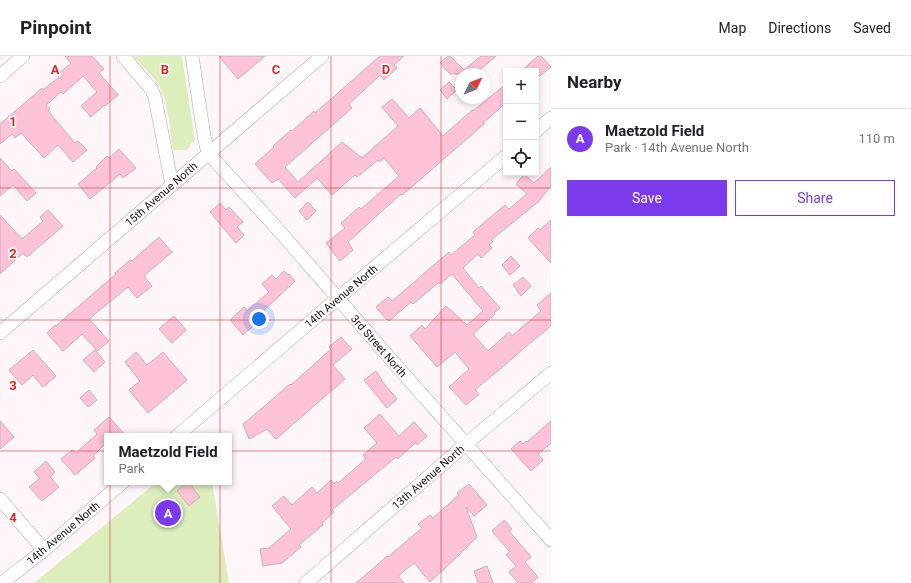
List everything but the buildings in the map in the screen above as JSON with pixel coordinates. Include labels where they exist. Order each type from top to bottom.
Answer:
[{"type":"street","points":[[0,76],[23,56]]},
{"type":"street","points":[[123,56],[152,90],[155,98],[172,185]]},
{"type":"street","points":[[192,56],[208,153]]},
{"type":"street","name":"15th Avenue North","points":[[0,333],[322,56]]},
{"type":"street","points":[[539,128],[551,118]]},
{"type":"street","name":"3rd Street North","points":[[208,153],[274,225],[551,540]]},
{"type":"street","name":"14th Avenue North","points":[[180,433],[337,298],[503,159]]},
{"type":"street","name":"13th Avenue North","points":[[306,583],[466,444],[551,373]]},
{"type":"street","name":"14th Avenue North","points":[[2,583],[44,550],[120,485]]},
{"type":"street","points":[[0,499],[44,550]]},
{"type":"green space","points":[[133,56],[182,56],[195,141],[191,143],[189,148],[186,150],[173,150],[170,125],[161,90],[158,84]]},
{"type":"green space","points":[[153,485],[213,485],[229,583],[34,583]]},
{"type":"place","name":"Maetzold Field","points":[[168,513]]}]
